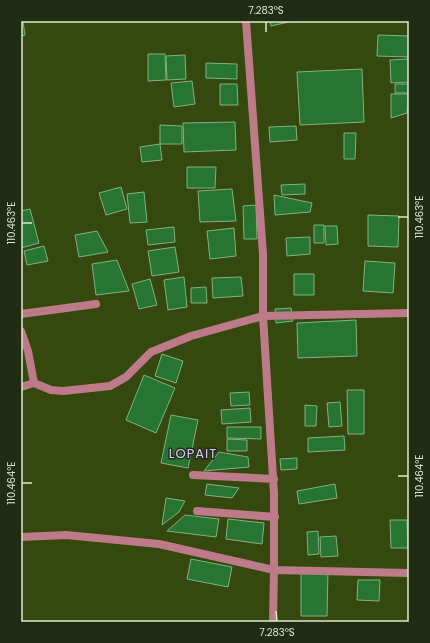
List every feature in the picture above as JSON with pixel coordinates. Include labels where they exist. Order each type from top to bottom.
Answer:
[{"type":"street","points":[[246,21],[263,254],[263,316],[274,479],[275,518],[273,622]]},
{"type":"street","points":[[21,314],[96,304]]},
{"type":"street","points":[[21,387],[34,383],[51,390],[63,391],[110,386],[126,377],[151,352],[191,336],[263,316],[409,313]]},
{"type":"street","points":[[21,331],[28,351],[34,383]]},
{"type":"street","points":[[193,475],[274,479]]},
{"type":"street","points":[[197,511],[275,518]]},
{"type":"street","points":[[21,537],[66,535],[159,544],[274,570],[409,573]]},
{"type":"building","points":[[270,21],[293,21],[271,26]]},
{"type":"building","points":[[21,22],[23,22],[25,35],[21,36]]},
{"type":"building","points":[[378,35],[409,36],[409,57],[377,56]]},
{"type":"building","points":[[148,54],[165,54],[166,80],[148,81]]},
{"type":"building","points":[[185,55],[186,79],[167,80],[166,56]]},
{"type":"building","points":[[409,59],[409,82],[391,83],[390,60]]},
{"type":"building","points":[[206,63],[237,64],[237,79],[206,78]]},
{"type":"building","points":[[362,69],[364,122],[300,125],[297,72]]},
{"type":"building","points":[[192,81],[195,104],[174,107],[171,83]]},
{"type":"building","points":[[220,84],[237,84],[238,105],[220,105]]},
{"type":"building","points":[[395,84],[408,84],[408,93],[395,93]]},
{"type":"building","points":[[391,94],[408,94],[407,113],[391,118]]},
{"type":"building","points":[[235,122],[236,150],[184,152],[183,123]]},
{"type":"building","points":[[160,125],[182,126],[182,144],[160,144]]},
{"type":"building","points":[[296,126],[297,140],[270,142],[269,127]]},
{"type":"building","points":[[344,133],[356,133],[355,159],[344,159]]},
{"type":"building","points":[[160,144],[162,160],[142,162],[140,147]]},
{"type":"building","points":[[187,167],[216,167],[215,188],[187,188]]},
{"type":"building","points":[[305,184],[305,194],[282,195],[281,185]]},
{"type":"building","points":[[121,187],[127,209],[106,215],[99,193]]},
{"type":"building","points":[[232,189],[236,221],[200,222],[198,191]]},
{"type":"building","points":[[144,192],[147,222],[130,223],[127,194]]},
{"type":"building","points":[[274,195],[312,203],[310,212],[275,215]]},
{"type":"building","points":[[256,205],[257,239],[244,239],[243,206]]},
{"type":"building","points":[[30,209],[39,243],[21,248],[21,211]]},
{"type":"building","points":[[368,215],[399,216],[398,247],[368,246]]},
{"type":"building","points":[[314,225],[324,225],[324,243],[314,243]]},
{"type":"building","points":[[325,226],[337,226],[338,244],[326,245]]},
{"type":"building","points":[[174,227],[175,242],[148,245],[146,230]]},
{"type":"building","points":[[234,228],[236,256],[210,259],[207,231]]},
{"type":"building","points":[[97,231],[108,252],[79,257],[75,235]]},
{"type":"building","points":[[310,237],[310,254],[287,256],[286,238]]},
{"type":"building","points":[[44,246],[48,261],[27,265],[24,251]]},
{"type":"building","points":[[175,247],[179,272],[152,276],[148,251]]},
{"type":"building","points":[[117,260],[129,291],[96,295],[92,264]]},
{"type":"building","points":[[365,261],[395,263],[393,293],[363,291]]},
{"type":"building","points":[[294,274],[314,274],[314,295],[294,295]]},
{"type":"building","points":[[184,277],[187,307],[168,310],[164,280]]},
{"type":"building","points":[[241,277],[243,296],[213,298],[212,278]]},
{"type":"building","points":[[150,279],[157,305],[139,309],[132,284]]},
{"type":"building","points":[[206,287],[207,303],[191,303],[191,288]]},
{"type":"building","points":[[291,308],[293,321],[276,323],[275,309]]},
{"type":"building","points":[[356,320],[357,356],[298,358],[297,323]]},
{"type":"building","points":[[162,354],[183,361],[176,383],[155,376]]},
{"type":"building","points":[[144,375],[175,388],[156,433],[126,420]]},
{"type":"building","points":[[347,390],[364,390],[364,434],[348,434]]},
{"type":"building","points":[[249,392],[250,405],[231,406],[230,393]]},
{"type":"building","points":[[340,402],[342,426],[329,427],[327,403]]},
{"type":"building","points":[[305,405],[317,406],[316,426],[305,426]]},
{"type":"building","points":[[250,408],[251,422],[222,424],[221,410]]},
{"type":"building","points":[[171,415],[198,420],[188,468],[161,463]]},
{"type":"building","points":[[227,427],[261,427],[261,439],[227,438]]},
{"type":"building","points":[[344,436],[345,450],[308,452],[308,438]]},
{"type":"building","points":[[227,439],[247,440],[247,451],[227,451]]},
{"type":"building","points":[[219,452],[248,457],[249,467],[204,471]]},
{"type":"building","points":[[297,458],[297,469],[281,470],[280,459]]},
{"type":"building","points":[[207,484],[239,488],[232,498],[205,495]]},
{"type":"building","points":[[335,484],[337,498],[299,504],[297,491]]},
{"type":"building","points":[[166,498],[185,501],[179,512],[162,525]]},
{"type":"building","points":[[185,515],[219,519],[216,537],[167,531]]},
{"type":"building","points":[[228,519],[264,523],[262,544],[226,539]]},
{"type":"building","points":[[390,520],[407,520],[408,548],[391,548]]},
{"type":"building","points":[[318,531],[319,554],[308,555],[307,532]]},
{"type":"building","points":[[336,536],[338,556],[321,557],[320,537]]},
{"type":"building","points":[[191,559],[232,567],[228,587],[187,579]]},
{"type":"building","points":[[301,570],[328,571],[327,616],[301,616]]},
{"type":"building","points":[[358,580],[380,580],[379,601],[357,600]]},
{"type":"district","name":"LOPAIT","points":[[193,453]]}]
